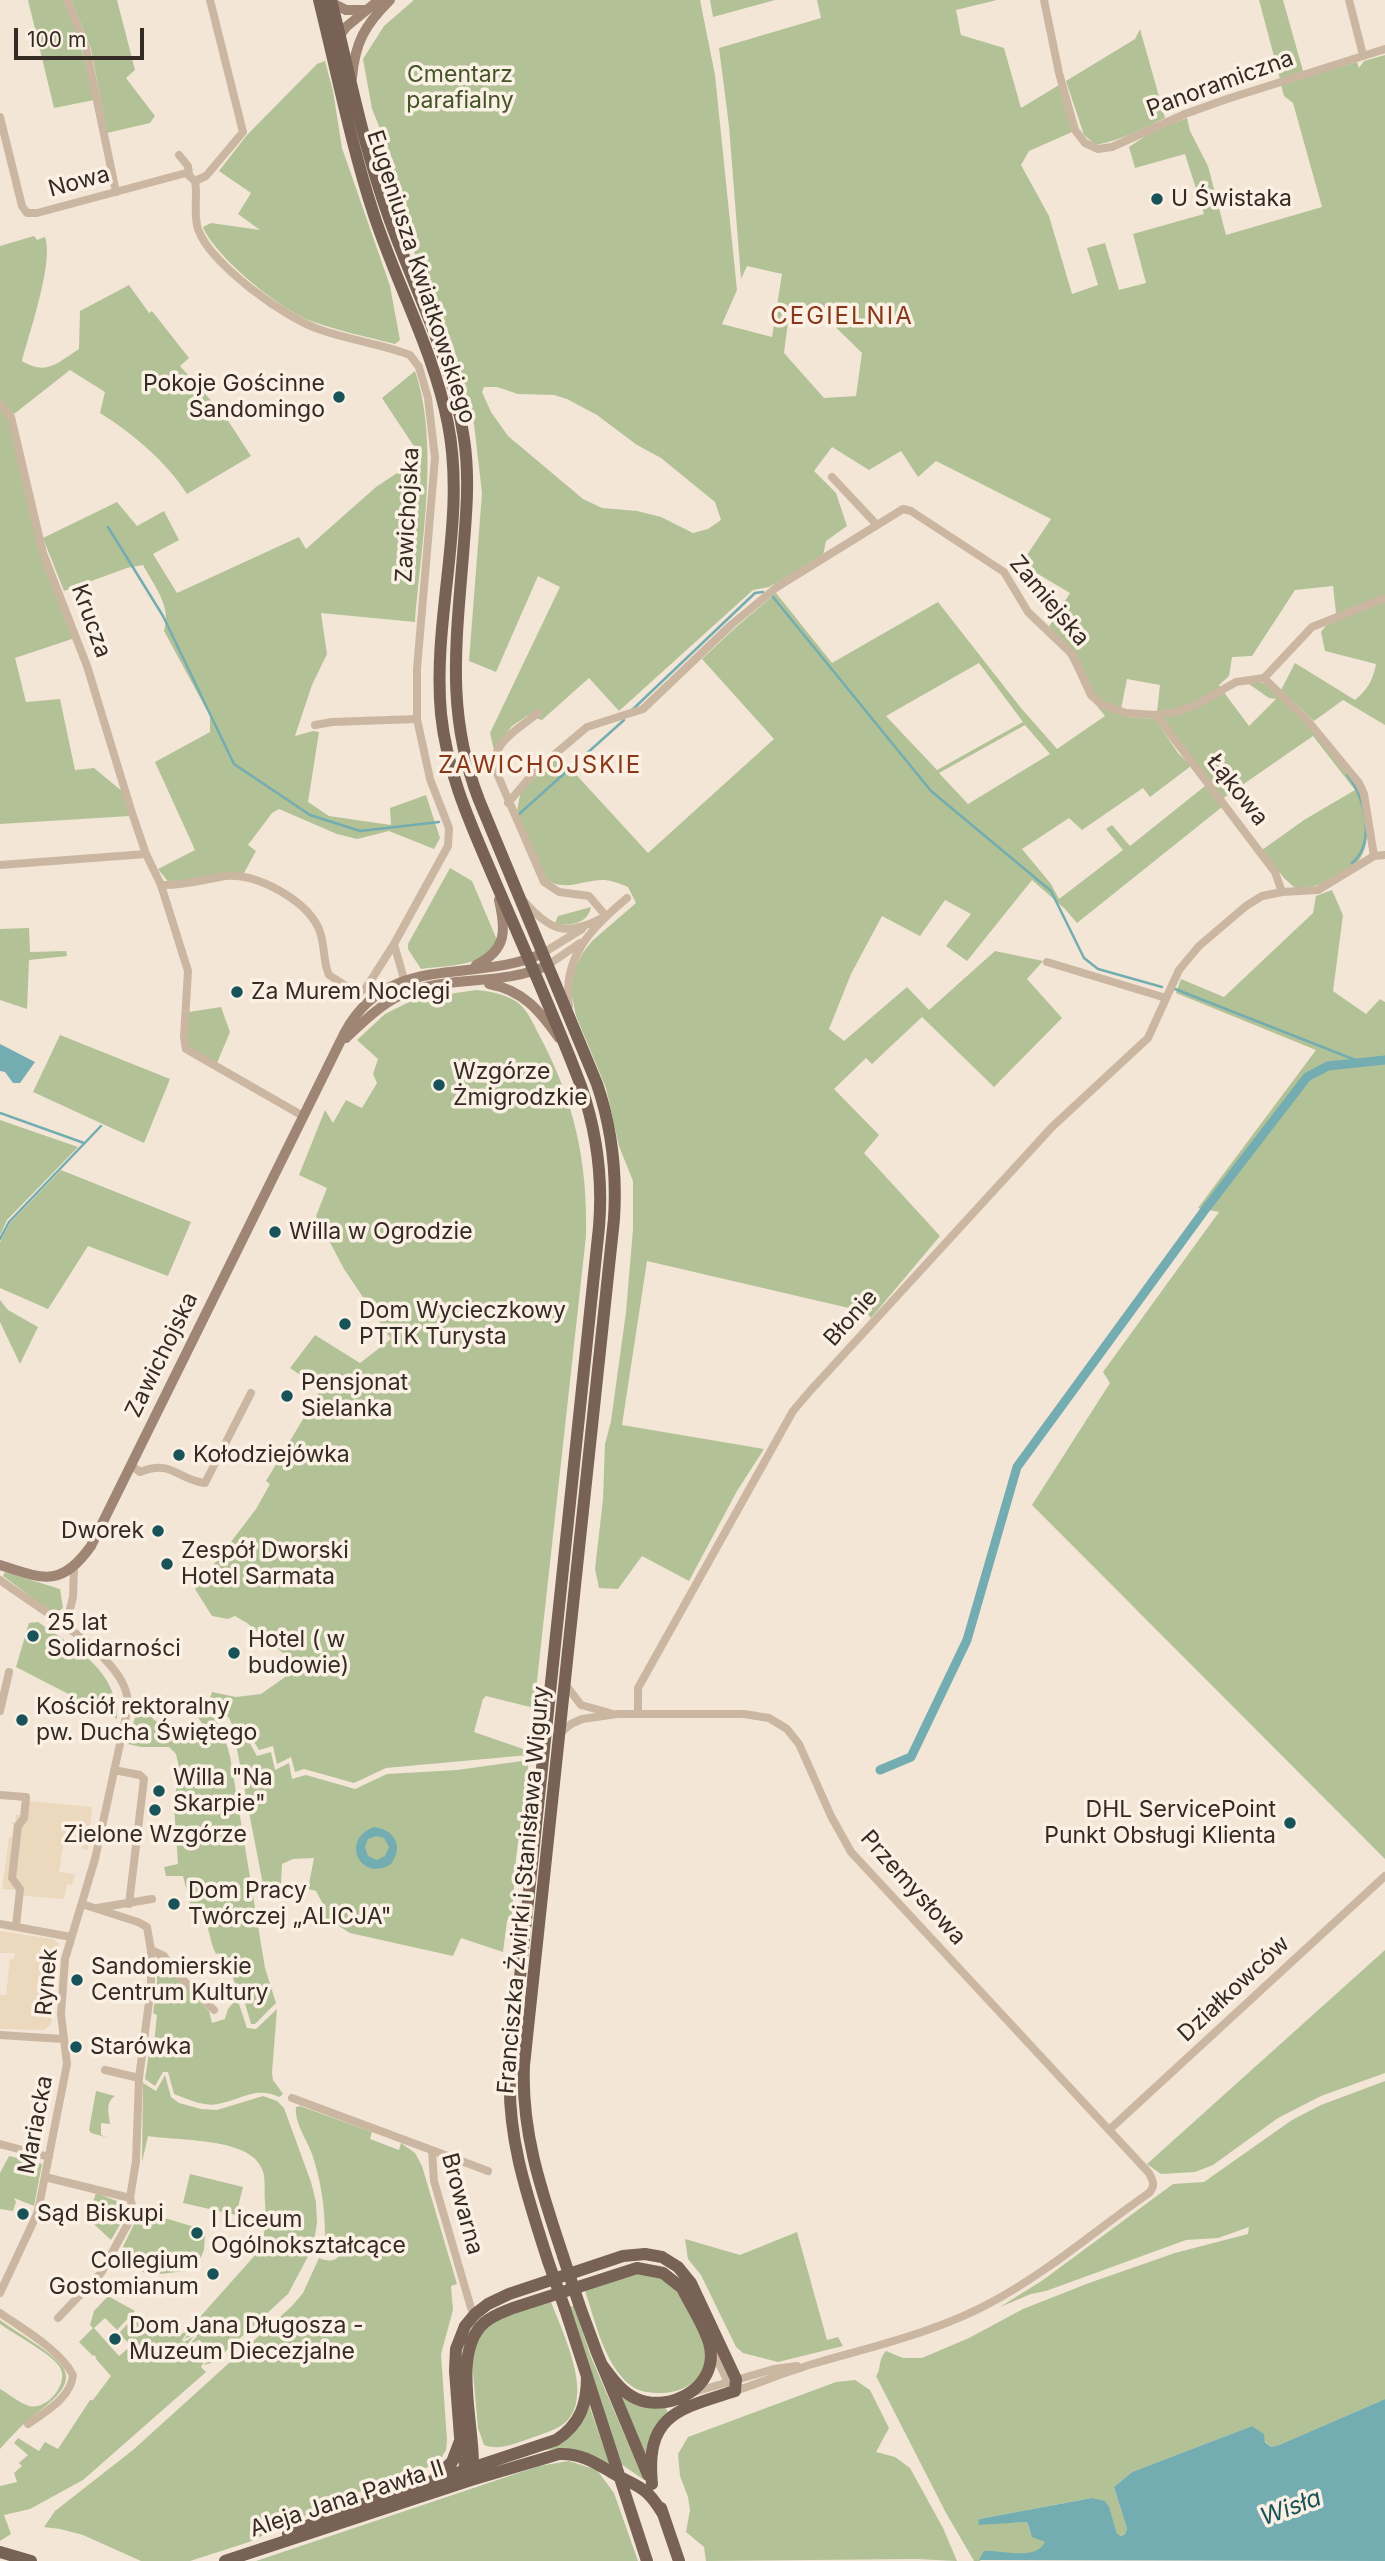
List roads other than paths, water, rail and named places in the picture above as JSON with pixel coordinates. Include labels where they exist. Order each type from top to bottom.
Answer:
[{"type":"main road","name":"Eugeniusza Kwiatkowskiego","points":[[327,1],[324,23],[374,214],[436,377],[448,424],[453,461],[454,504],[440,668],[441,714],[446,747],[456,786],[531,966]]},
{"type":"main road","name":"Eugeniusza Kwiatkowskiego","points":[[327,1],[340,35],[380,194],[444,361],[461,419],[466,446],[468,493],[455,649],[457,718],[469,775],[546,959]]},
{"type":"main road","name":"Franciszka Żwirki i Stanisława Wigury","points":[[546,959],[606,1112],[612,1145],[615,1190],[613,1232],[525,2043],[523,2088],[526,2125],[532,2157],[579,2304],[652,2484],[679,2561]]},
{"type":"main road","name":"Franciszka Żwirki i Stanisława Wigury","points":[[531,966],[586,1100],[597,1146],[600,1218],[514,2022],[509,2092],[517,2158],[548,2261],[647,2561]]},
{"type":"main road","points":[[479,2319],[509,2294],[614,2259],[634,2254],[656,2255],[678,2266],[691,2283],[733,2384],[668,2418],[657,2434],[651,2451],[652,2484]]},
{"type":"main road","points":[[470,2473],[455,2371],[456,2349],[465,2326],[479,2319],[629,2270],[647,2268],[663,2273],[682,2288],[710,2347],[708,2370],[693,2393],[656,2403],[638,2400],[624,2391],[602,2365]]},
{"type":"main road","points":[[470,2473],[503,2458],[552,2442],[569,2430],[585,2405],[587,2376]]},
{"type":"main road","points":[[466,2438],[482,2454],[503,2458]]},
{"type":"main road","points":[[429,2482],[452,2462],[466,2438]]},
{"type":"main road","points":[[470,2473],[559,2454],[582,2456],[630,2480],[647,2492],[663,2514]]},
{"type":"main road","points":[[604,2467],[626,2496]]},
{"type":"main road","name":"Aleja Jana Pawła II","points":[[230,2559],[342,2511],[429,2482],[470,2473]]},
{"type":"main road","name":"Aleja Jana Pawła II","points":[[230,2559],[330,2528],[470,2473]]},
{"type":"main road","points":[[0,2552],[31,2561]]},
{"type":"street","points":[[67,0],[86,48],[117,192]]},
{"type":"street","points":[[179,155],[188,166],[192,177],[206,176],[243,132],[210,0]]},
{"type":"street","points":[[352,84],[356,50],[368,15],[379,0]]},
{"type":"street","points":[[332,51],[340,35],[390,0]]},
{"type":"street","name":"Panoramiczna","points":[[1044,0],[1059,73],[1075,130],[1090,147],[1112,147],[1185,114],[1385,49]]},
{"type":"street","points":[[1349,0],[1363,54]]},
{"type":"street","points":[[327,1],[346,10],[368,15]]},
{"type":"street","points":[[324,23],[340,35]]},
{"type":"street","name":"Nowa","points":[[0,117],[22,205],[27,214],[37,214],[176,175],[192,177]]},
{"type":"street","name":"Zawichojska","points":[[161,885],[231,876],[253,880],[282,892],[292,898],[317,924],[323,940],[329,975],[357,992],[366,988],[394,944],[449,841],[449,828],[426,765],[417,719],[417,669],[435,458],[431,417],[419,367],[410,355],[303,323],[247,285],[220,261],[202,239],[195,217],[192,177]]},
{"type":"street","name":"Krucza","points":[[0,404],[13,422],[43,553],[87,666],[146,854],[161,885],[188,971],[184,1037],[186,1049],[303,1116]]},
{"type":"street","points":[[508,803],[536,770],[587,727],[643,709],[697,655],[777,587],[877,525],[832,477]]},
{"type":"street","name":"Zamiejska","points":[[877,525],[903,509],[908,510],[1008,575],[1022,604],[1032,617],[1072,654],[1086,688],[1096,700],[1126,713],[1156,715],[1196,705],[1236,682],[1264,678]]},
{"type":"street","points":[[1374,856],[1364,794],[1359,783],[1308,721],[1264,678],[1312,627],[1385,598]]},
{"type":"street","points":[[538,713],[499,745],[494,757],[495,769],[544,882],[559,892],[589,896],[606,916]]},
{"type":"street","name":"Łąkowa","points":[[1156,715],[1275,872],[1282,892]]},
{"type":"street","points":[[315,725],[417,719]]},
{"type":"street","points":[[0,865],[146,854]]},
{"type":"street","name":"Błonie","points":[[638,1714],[638,1688],[793,1411],[1052,1127],[1138,1049],[1156,1024],[1179,970],[1199,946],[1254,900],[1282,892],[1311,892],[1325,888],[1374,856],[1385,855]]},
{"type":"street","name":"Zawichojska","points":[[467,969],[490,957],[502,940],[503,918],[496,883]]},
{"type":"street","points":[[518,893],[539,918],[551,926],[570,930],[584,927]]},
{"type":"street","points":[[570,1016],[568,976],[573,960],[585,940],[606,916],[627,898]]},
{"type":"street","points":[[546,959],[584,927],[606,916]]},
{"type":"street","points":[[546,959],[585,940]]},
{"type":"street","points":[[394,944],[406,987]]},
{"type":"street","name":"Zawichojska","points":[[406,987],[425,988],[475,981],[531,966],[546,959]]},
{"type":"street","points":[[1047,962],[1166,998]]},
{"type":"street","name":"Zawichojska","points":[[74,1567],[91,1546],[342,1041],[406,987],[433,972],[509,965],[531,966]]},
{"type":"street","points":[[475,981],[505,988],[527,999],[539,1010],[569,1054]]},
{"type":"street","points":[[131,1465],[140,1472],[165,1467],[205,1483],[251,1393]]},
{"type":"street","points":[[0,1565],[46,1577],[62,1574],[74,1567]]},
{"type":"street","points":[[56,1620],[69,1613],[73,1597],[74,1567]]},
{"type":"street","points":[[0,1580],[103,1658],[114,1669],[125,1687],[128,1707],[95,1859],[71,1937]]},
{"type":"street","points":[[0,1711],[9,1672]]},
{"type":"street","points":[[564,1683],[581,1705],[617,1714]]},
{"type":"street","points":[[559,1734],[575,1721],[617,1714]]},
{"type":"street","name":"Przemysłowa","points":[[617,1714],[744,1714],[769,1718],[787,1729],[805,1754],[831,1816],[851,1852],[1110,2130],[1149,2173],[1154,2185],[1149,2193],[1072,2250],[993,2302],[925,2331],[733,2384]]},
{"type":"street","points":[[114,1770],[140,1775],[144,1779],[129,1904]]},
{"type":"street","points":[[0,1795],[26,1797],[24,1818],[18,1826],[12,1878],[20,1889],[16,1926]]},
{"type":"street","name":"Działkowców","points":[[1110,2130],[1385,1876]]},
{"type":"street","points":[[95,1909],[152,1899]]},
{"type":"street","points":[[58,2318],[101,2273],[131,2218],[133,2209],[130,2198],[136,2161],[139,2078],[151,1987],[149,1932],[143,1924],[82,1905]]},
{"type":"street","name":"Rynek","points":[[0,1924],[71,1937],[62,1988],[63,2039],[0,2035]]},
{"type":"street","points":[[151,1950],[160,1952],[175,1972],[214,2010]]},
{"type":"street","name":"Mariacka","points":[[0,2293],[37,2214],[67,2064],[63,2039]]},
{"type":"street","points":[[104,2070],[139,2078]]},
{"type":"street","name":"Browarna","points":[[292,2098],[432,2151],[434,2181],[471,2308],[479,2319]]},
{"type":"street","points":[[0,2144],[49,2157]]},
{"type":"street","points":[[432,2151],[488,2171]]},
{"type":"street","points":[[45,2177],[130,2198]]},
{"type":"street","points":[[0,2313],[39,2339],[68,2366],[73,2375],[71,2385],[61,2399],[28,2424]]},
{"type":"street","points":[[693,2393],[733,2384],[710,2347]]},
{"type":"water","points":[[0,1044],[35,1062],[20,1083],[13,1083],[5,1072],[0,1071]]},
{"type":"water","points":[[374,1827],[392,1835],[397,1851],[391,1864],[371,1868],[363,1864],[356,1849],[363,1833]],"holes":[[[376,1836],[384,1838],[389,1847],[385,1856],[377,1860],[368,1856],[365,1847],[368,1839]]]},
{"type":"water","name":"Wisła","points":[[1385,2399],[1385,2561],[979,2560],[984,2551],[1027,2553],[1041,2548],[1045,2542],[1032,2537],[1027,2522],[978,2525],[979,2519],[1092,2498],[1105,2501],[1117,2534],[1121,2536],[1127,2529],[1114,2487],[1132,2472],[1252,2426],[1264,2434],[1265,2442],[1271,2447],[1279,2445]]},
{"type":"waterway","points":[[108,527],[163,616],[234,764],[310,815],[360,831],[439,822]]},
{"type":"waterway","points":[[632,710],[755,593],[763,592]]},
{"type":"waterway","points":[[773,597],[931,791],[1051,891],[1084,958],[1098,969],[1162,987]]},
{"type":"waterway","points":[[518,815],[624,720]]},
{"type":"waterway","points":[[1347,775],[1359,795],[1366,832],[1364,844],[1352,863]]},
{"type":"waterway","points":[[1175,989],[1363,1063]]},
{"type":"waterway","points":[[880,1770],[911,1757],[967,1640],[1017,1467],[1204,1211],[1307,1077],[1328,1066],[1385,1060]]},
{"type":"waterway","points":[[0,1113],[84,1143]]},
{"type":"waterway","points":[[0,1239],[9,1222],[101,1126]]},
{"type":"place","name":"U Świstaka","points":[[1157,199]]},
{"type":"place","name":"Pokoje Gościnne Sandomingo","points":[[339,397]]},
{"type":"place","name":"Za Murem Noclegi","points":[[237,992]]},
{"type":"place","name":"Wzgórze Żmigrodzkie","points":[[439,1085]]},
{"type":"place","name":"Willa w Ogrodzie","points":[[275,1232]]},
{"type":"place","name":"Dom Wycieczkowy PTTK Turysta","points":[[345,1324]]},
{"type":"place","name":"Pensjonat Sielanka","points":[[287,1396]]},
{"type":"place","name":"Kołodziejówka","points":[[179,1455]]},
{"type":"place","name":"Dworek","points":[[158,1531]]},
{"type":"place","name":"Zespół Dworski Hotel Sarmata","points":[[167,1564]]},
{"type":"place","name":"25 lat Solidarności","points":[[33,1636]]},
{"type":"place","name":"Hotel ( w budowie)","points":[[234,1653]]},
{"type":"place","name":"Kościół rektoralny pw. Ducha Świętego","points":[[22,1720]]},
{"type":"place","name":"Willa \"Na Skarpie\"","points":[[159,1791]]},
{"type":"place","name":"Zielone Wzgórze","points":[[155,1810]]},
{"type":"place","name":"DHL ServicePoint Punkt Obsługi Klienta","points":[[1290,1823]]},
{"type":"place","name":"Dom Pracy Twórczej „ALICJA\"","points":[[174,1904]]},
{"type":"place","name":"Sandomierskie Centrum Kultury","points":[[77,1980]]},
{"type":"place","name":"Starówka","points":[[76,2047]]},
{"type":"place","name":"Sąd Biskupi","points":[[23,2214]]},
{"type":"place","name":"I Liceum Ogólnokształcące","points":[[197,2233]]},
{"type":"place","name":"Collegium Gostomianum","points":[[213,2274]]},
{"type":"place","name":"Dom Jana Długosza - Muzeum Diecezjalne","points":[[115,2339]]},
{"type":"district","name":"CEGIELNIA","points":[[842,317]]},
{"type":"district","name":"ZAWICHOJSKIE","points":[[540,766]]},
{"type":"park label","name":"Cmentarz parafialny","points":[[460,88]]}]
